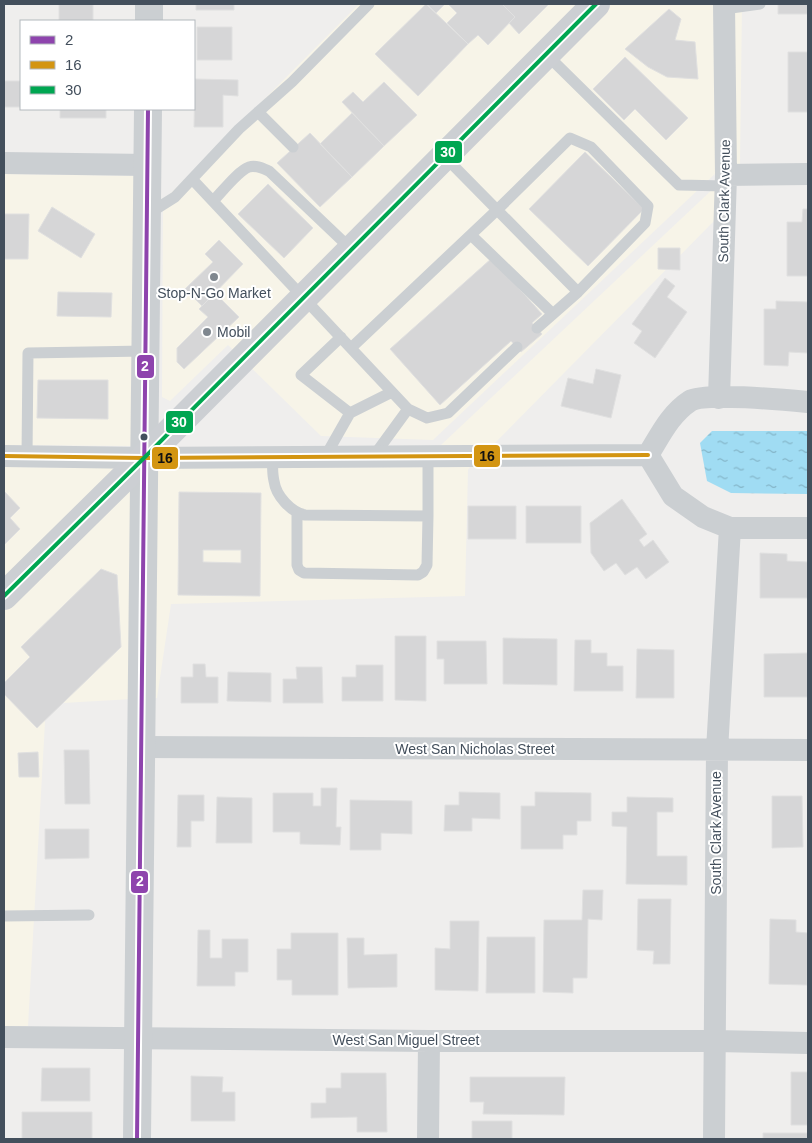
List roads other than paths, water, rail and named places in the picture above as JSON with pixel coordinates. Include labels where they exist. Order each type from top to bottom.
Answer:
[{"type":"main road","points":[[4,596],[596,4]]},
{"type":"street","points":[[149,4],[149,20]]},
{"type":"street","name":"South Clark Avenue","points":[[719,398],[726,181],[724,6]]},
{"type":"street","points":[[137,1139],[148,110]]},
{"type":"street","points":[[4,163],[148,165]]},
{"type":"street","points":[[726,181],[808,174]]},
{"type":"street","points":[[648,455],[672,417],[691,400],[747,398],[808,402]]},
{"type":"street","points":[[4,456],[144,458],[648,455]]},
{"type":"street","points":[[648,455],[673,496],[703,517],[730,528],[808,528]]},
{"type":"street","name":"South Clark Avenue","points":[[714,1139],[717,750],[730,528]]},
{"type":"street","name":"West San Nicholas Street","points":[[142,747],[808,750]]},
{"type":"street","name":"West San Miguel Street","points":[[4,1037],[808,1043]]},
{"type":"street","points":[[428,1139],[429,1041]]},
{"type":"lane","points":[[147,215],[175,197],[239,129],[292,82],[369,4]]},
{"type":"lane","points":[[724,6],[760,4]]},
{"type":"lane","points":[[546,54],[679,184],[726,181]]},
{"type":"lane","points":[[258,112],[293,148]]},
{"type":"lane","points":[[352,348],[570,138],[592,148],[648,206],[645,223],[578,292],[537,328]]},
{"type":"lane","points":[[444,156],[578,292]]},
{"type":"lane","points":[[213,201],[245,169],[251,167],[262,168],[269,171],[352,249]]},
{"type":"lane","points":[[192,178],[408,409],[427,418],[448,412],[517,347]]},
{"type":"lane","points":[[471,235],[553,314]]},
{"type":"lane","points":[[340,337],[301,375],[350,414]]},
{"type":"lane","points":[[27,456],[28,353],[145,351]]},
{"type":"lane","points":[[325,457],[350,414],[392,392]]},
{"type":"lane","points":[[373,457],[408,409]]},
{"type":"lane","points":[[297,513],[297,565],[299,570],[304,573],[418,575],[423,572],[427,565],[428,456]]},
{"type":"lane","points":[[272,457],[274,483],[277,491],[288,506],[297,513],[305,515],[428,516]]},
{"type":"lane","points":[[4,916],[89,915]]},
{"type":"water","points":[[712,431],[808,431],[808,494],[731,493],[707,481],[700,443]]},
{"type":"place","name":"Stop-N-Go Market","points":[[214,277]]},
{"type":"place","name":"Mobil","points":[[207,332]]}]
